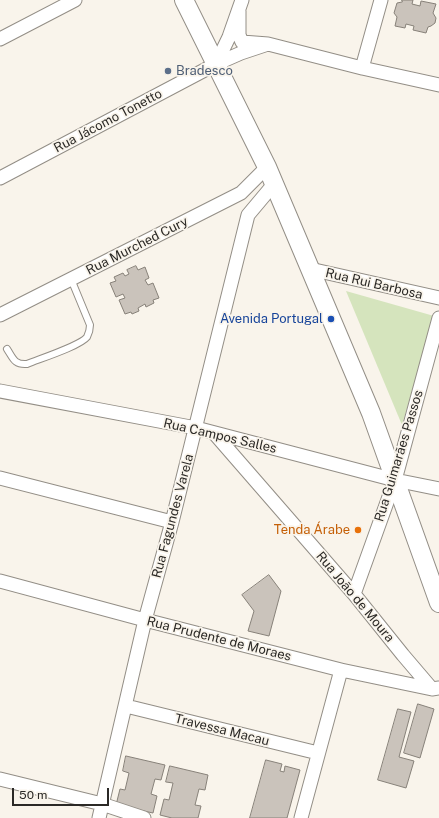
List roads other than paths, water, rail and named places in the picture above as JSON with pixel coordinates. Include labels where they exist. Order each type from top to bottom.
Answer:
[{"type":"main road","points":[[184,0],[274,184],[371,413],[439,603]]},
{"type":"street","points":[[0,39],[75,0]]},
{"type":"street","points":[[362,68],[381,0]]},
{"type":"street","points":[[216,64],[229,37],[241,6]]},
{"type":"street","points":[[241,6],[239,35],[242,42],[268,44],[362,68],[439,85]]},
{"type":"street","name":"Rua Jácomo Tonetto","points":[[0,178],[216,64],[241,53],[268,44]]},
{"type":"street","name":"Rua Murched Cury","points":[[0,315],[241,193],[266,167]]},
{"type":"street","name":"Rua Fagundes Varela","points":[[99,818],[145,620],[196,428],[248,215],[274,184]]},
{"type":"street","points":[[241,193],[248,215]]},
{"type":"street","name":"Rua Rui Barbosa","points":[[310,269],[439,298]]},
{"type":"street","name":"Rua Guimarães Passos","points":[[354,594],[395,480],[439,318]]},
{"type":"street","name":"Rua Campos Salles","points":[[0,391],[196,428],[395,480],[439,489]]},
{"type":"street","name":"Rua João de Moura","points":[[214,433],[354,594],[403,655],[436,688]]},
{"type":"street","points":[[0,478],[172,522]]},
{"type":"street","name":"Rua Prudente de Moraes","points":[[0,581],[341,670],[436,688]]},
{"type":"street","points":[[301,818],[341,670]]},
{"type":"street","name":"Travessa Macau","points":[[126,706],[318,754]]},
{"type":"street","points":[[0,779],[102,804],[144,818]]},
{"type":"lane","points":[[7,348],[14,360],[20,364],[27,364],[78,344],[86,338],[90,332],[90,325],[71,279]]},
{"type":"place","name":"Bradesco","points":[[168,71]]},
{"type":"place","name":"Avenida Portugal","points":[[331,319]]},
{"type":"place","name":"Tenda Árabe","points":[[358,530]]}]
